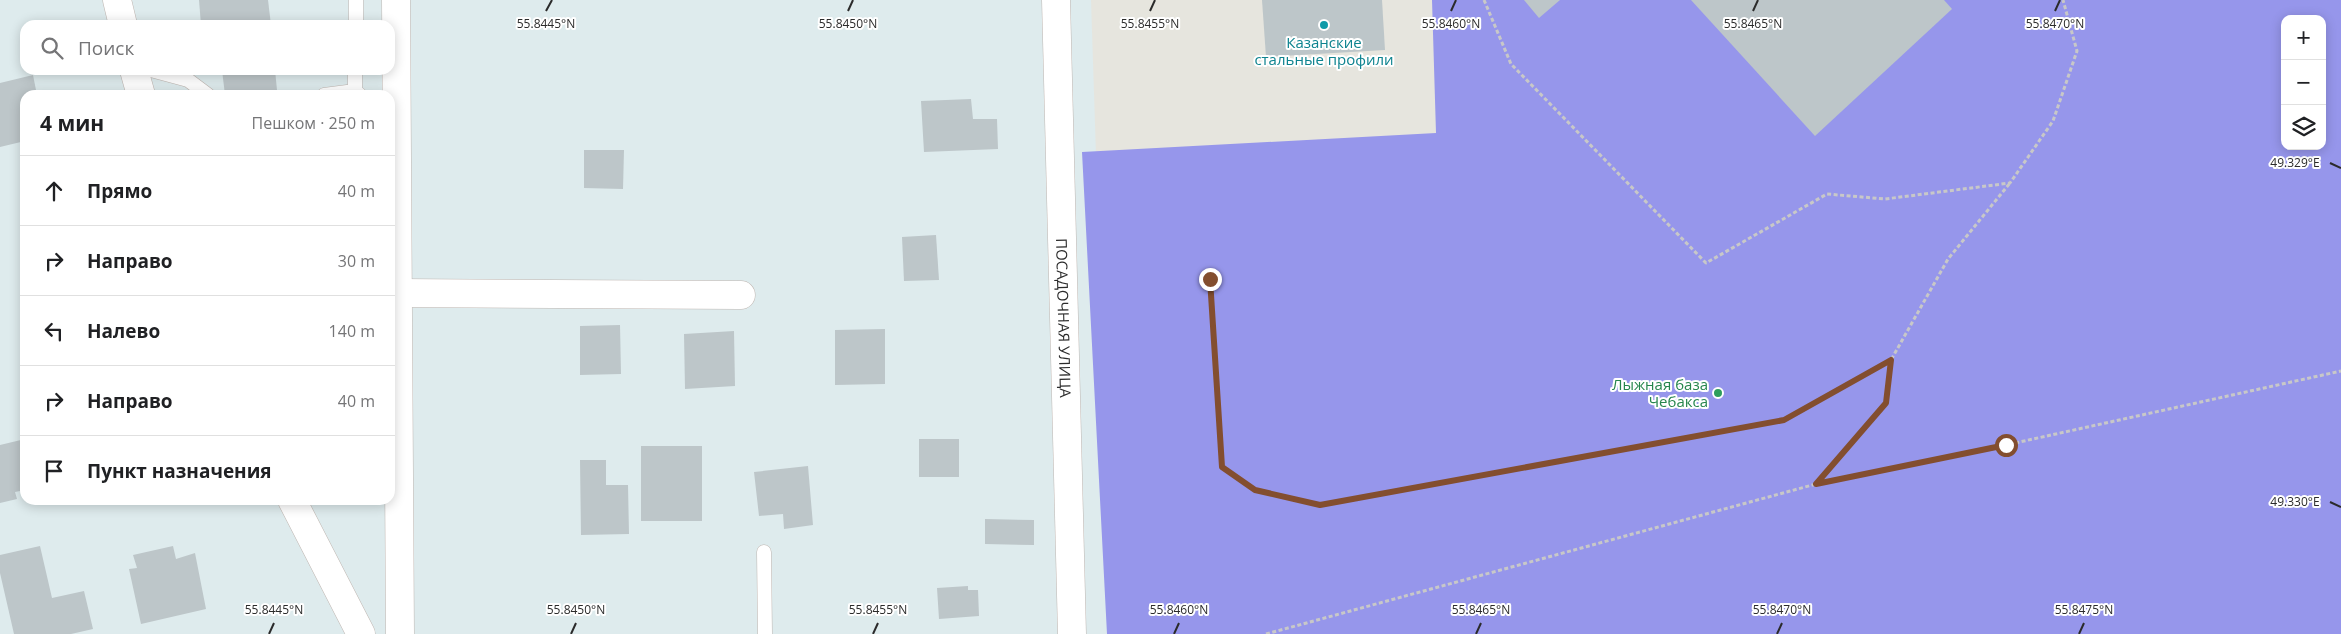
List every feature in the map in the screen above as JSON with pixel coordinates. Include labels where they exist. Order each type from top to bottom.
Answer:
[{"type":"street","points":[[117,0],[122,20]]},
{"type":"street","points":[[395,60],[396,0]]},
{"type":"street","name":"ПОСАДОЧНАЯ УЛИЦА","points":[[1056,0],[1072,634]]},
{"type":"street","points":[[135,75],[140,90]]},
{"type":"street","points":[[395,75],[395,90]]},
{"type":"street","points":[[395,164],[398,293],[400,634]]},
{"type":"street","points":[[398,293],[741,295]]},
{"type":"street","points":[[295,505],[361,634]]},
{"type":"lane","points":[[356,0],[356,20]]},
{"type":"lane","points":[[170,75],[188,80],[201,90]]},
{"type":"lane","points":[[356,75],[358,90]]},
{"type":"lane","points":[[764,552],[765,634]]},
{"type":"path","points":[[1484,0],[1511,64],[1706,263],[1827,194],[1885,199],[2010,183]]},
{"type":"path","points":[[1816,484],[1886,403],[1891,360],[1948,259],[2010,183],[2053,122],[2077,51],[2063,0]]},
{"type":"path","points":[[1210,279],[1222,467],[1255,490],[1320,505],[1784,420],[1891,360]]},
{"type":"path","points":[[1266,634],[1816,484],[2006,445],[2341,371]]},
{"type":"shaded area","name":"Казанские стальные профили","points":[[1091,0],[2017,0],[1350,185],[1097,186]]},
{"type":"shaded area","name":"Лыжная база Чебакса","points":[[1432,0],[2341,0],[2341,634],[1107,634],[1082,152],[1436,133]]},
{"type":"building","points":[[199,0],[268,0],[270,20],[201,20]]},
{"type":"building","name":"Казанские стальные профили","points":[[1262,0],[1382,0],[1385,50],[1266,57]]},
{"type":"building","points":[[1524,0],[1560,0],[1539,18]]},
{"type":"building","points":[[1691,0],[1944,0],[1952,9],[1815,136]]},
{"type":"building","points":[[33,75],[36,90],[20,90],[20,142],[0,147],[0,83]]},
{"type":"building","points":[[223,75],[276,75],[277,90],[224,90]]},
{"type":"building","points":[[971,99],[973,119],[997,119],[998,149],[924,152],[921,101]]},
{"type":"building","points":[[584,150],[624,150],[623,189],[584,188]]},
{"type":"building","points":[[936,235],[939,280],[904,281],[902,237]]},
{"type":"building","points":[[620,325],[621,374],[580,375],[580,326]]},
{"type":"building","points":[[885,329],[885,384],[835,385],[835,330]]},
{"type":"building","points":[[734,331],[735,386],[685,389],[684,334]]},
{"type":"building","points":[[919,439],[959,439],[959,477],[919,477]]},
{"type":"building","points":[[20,440],[20,491],[15,492],[17,499],[0,503],[0,445]]},
{"type":"building","points":[[641,446],[702,446],[702,521],[641,521]]},
{"type":"building","points":[[580,460],[606,460],[606,485],[628,485],[629,534],[581,535]]},
{"type":"building","points":[[808,466],[813,525],[784,529],[783,514],[759,516],[754,472]]},
{"type":"building","points":[[985,519],[1034,520],[1034,545],[985,544]]},
{"type":"building","points":[[40,546],[52,598],[84,591],[93,629],[71,634],[14,634],[0,573],[0,555]]},
{"type":"building","points":[[173,546],[176,559],[195,553],[206,609],[141,624],[129,569],[137,568],[133,555]]},
{"type":"building","points":[[968,586],[968,590],[978,590],[979,616],[939,619],[937,588]]},
{"type":"place","name":"Казанские стальные профили","points":[[1324,25]]},
{"type":"place","name":"Лыжная база Чебакса","points":[[1718,393]]},
{"type":"route","points":[[1210,279],[1222,467],[1255,490],[1320,505],[1784,420],[1891,360],[1886,403],[1816,484],[2006,445]]}]
